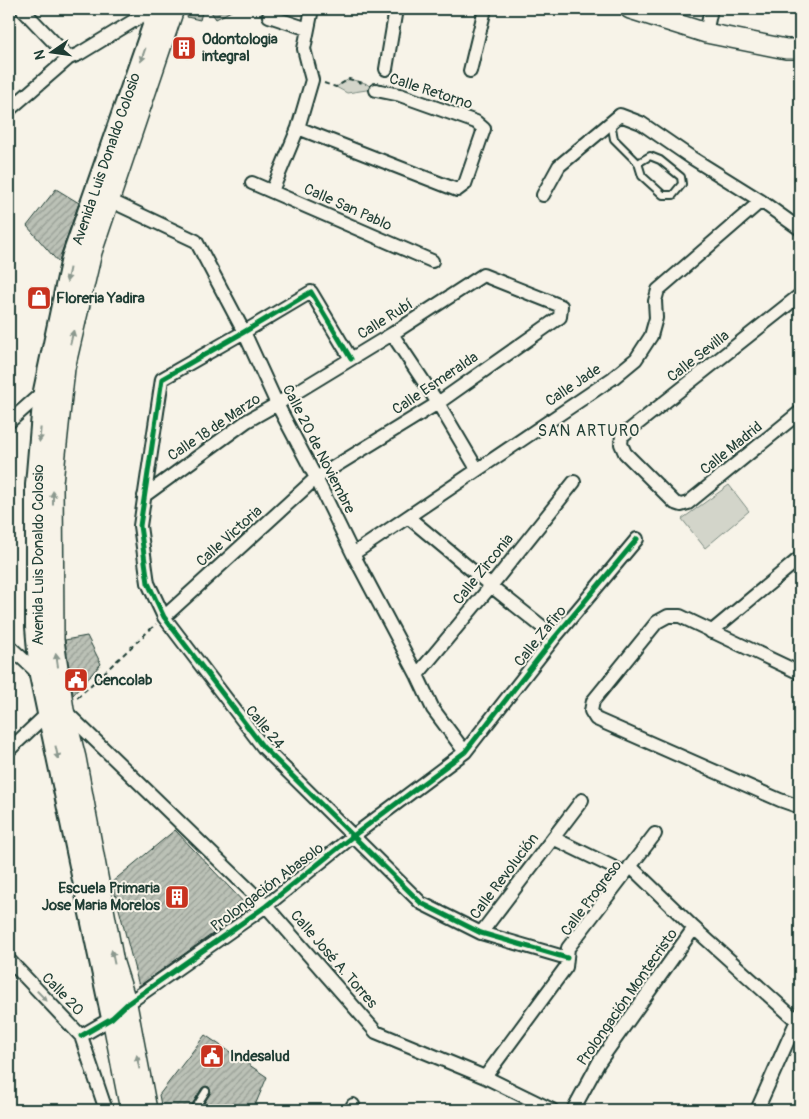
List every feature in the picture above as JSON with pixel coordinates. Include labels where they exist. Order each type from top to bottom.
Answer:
[{"type":"main road","name":"Avenida Luis Donaldo Colosio","points":[[147,1110],[127,1004],[114,963],[76,758],[40,675],[36,627],[36,486],[44,391],[72,258],[159,9]]},
{"type":"main road","name":"Avenida Luis Donaldo Colosio","points":[[130,1110],[56,711],[53,482],[65,368],[92,252],[174,9]]},
{"type":"main road","points":[[630,9],[706,33],[786,49],[800,49]]},
{"type":"street","points":[[22,9],[69,58]]},
{"type":"street","points":[[9,110],[69,58],[79,54],[153,9]]},
{"type":"street","points":[[272,192],[298,128],[312,80],[304,49],[312,9]]},
{"type":"street","points":[[386,68],[396,9]]},
{"type":"street","points":[[470,71],[485,9]]},
{"type":"street","points":[[706,33],[711,9]]},
{"type":"street","points":[[269,16],[308,29]]},
{"type":"street","name":"Calle Retorno","points":[[298,128],[457,190],[465,184],[484,130],[476,122],[400,95],[376,90]]},
{"type":"street","points":[[542,195],[559,166],[620,115],[641,123],[692,158],[799,224]]},
{"type":"street","name":"Calle San Pablo","points":[[252,183],[432,261]]},
{"type":"street","name":"Calle 20 de Noviembre","points":[[109,200],[196,241],[244,332],[277,404],[353,554],[434,710],[465,752]]},
{"type":"street","name":"Calle Jade","points":[[353,554],[613,378],[636,358],[652,336],[656,318],[658,290],[761,200]]},
{"type":"street","name":"Calle Rubí","points":[[277,404],[392,334],[483,275],[562,306]]},
{"type":"street","points":[[244,332],[310,292],[352,359]]},
{"type":"street","name":"Calle Sevilla","points":[[681,506],[675,503],[625,453],[621,444],[622,436],[800,295]]},
{"type":"street","name":"Calle Esmeralda","points":[[316,478],[438,403],[560,317],[562,306]]},
{"type":"street","name":"Calle 24","points":[[244,332],[162,379],[140,526],[148,583],[164,617],[263,747],[421,903],[481,933],[567,958]]},
{"type":"street","points":[[392,334],[438,403],[477,469]]},
{"type":"street","points":[[9,422],[44,391]]},
{"type":"street","name":"Calle 18 de Marzo","points":[[144,496],[247,421],[277,404]]},
{"type":"street","name":"Calle Madrid","points":[[681,506],[688,503],[800,412]]},
{"type":"street","name":"Calle Victoria","points":[[164,617],[316,478]]},
{"type":"street","name":"Calle Zirconia","points":[[417,675],[574,482]]},
{"type":"street","points":[[408,517],[554,637]]},
{"type":"street","name":"Calle Zafiro","points":[[465,752],[554,637],[637,539]]},
{"type":"street","points":[[711,632],[800,558]]},
{"type":"street","points":[[800,673],[680,616],[668,616],[657,622],[593,701],[591,711],[596,719],[800,807]]},
{"type":"street","points":[[9,646],[40,675]]},
{"type":"street","points":[[9,750],[56,711]]},
{"type":"street","name":"Calle José A. Torres","points":[[56,711],[266,906],[376,1032],[485,1077],[552,1110]]},
{"type":"street","name":"Prolongación Abasolo","points":[[81,1036],[112,1018],[127,1004],[266,906],[353,836],[465,752]]},
{"type":"street","name":"Calle Revolución","points":[[481,933],[582,800]]},
{"type":"street","name":"Calle Progreso","points":[[485,1077],[566,967],[568,948],[655,834]]},
{"type":"street","points":[[553,838],[628,870],[798,1017],[757,1110]]},
{"type":"street","name":"Prolongación Montecristo","points":[[573,1110],[599,1062],[694,928]]},
{"type":"street","name":"Calle 20","points":[[9,960],[81,1036],[106,1110]]},
{"type":"lane","points":[[611,122],[614,138],[638,163],[642,176],[663,195],[674,195],[682,184],[681,177],[660,160],[650,156],[638,163]]},
{"type":"lane","points":[[194,1110],[206,1091]]},
{"type":"path","points":[[312,80],[336,87],[349,79],[365,83],[376,90]]},
{"type":"path","points":[[56,711],[164,617]]},
{"type":"shaded area","points":[[349,79],[365,83],[376,90],[347,93],[336,87]]},
{"type":"shaded area","points":[[729,485],[749,511],[705,548],[682,519]]},
{"type":"building","points":[[190,9],[203,9],[200,20],[187,17]]},
{"type":"building","points":[[209,9],[235,9],[216,19]]},
{"type":"building","name":"Odontologia integral","points":[[178,40],[191,46],[188,58],[176,50]]},
{"type":"building","points":[[56,189],[79,203],[59,263],[27,226]]},
{"type":"building","name":"Cencolab","points":[[87,636],[101,664],[73,695],[65,640]]},
{"type":"building","name":"Escuela Primaria Jose Maria Morelos","points":[[175,830],[249,908],[139,986],[112,882]]},
{"type":"building","name":"Indesalud","points":[[205,1035],[267,1077],[253,1110],[200,1110],[211,1092],[209,1087],[206,1086],[202,1088],[189,1110],[162,1110],[159,1095]]},
{"type":"cycle path","points":[[351,359],[311,292],[162,379],[140,526],[148,583],[164,617],[263,747],[421,903],[481,933],[567,958]]},
{"type":"cycle path","points":[[81,1036],[112,1018],[127,1004],[266,906],[353,836],[465,752],[555,637],[637,539]]},
{"type":"place","name":"Odontologia integral","points":[[184,48]]},
{"type":"place","name":"Floreria Yadira","points":[[39,298]]},
{"type":"place","name":"Cencolab","points":[[76,680]]},
{"type":"place","name":"Escuela Primaria Jose Maria Morelos","points":[[177,897]]},
{"type":"place","name":"Indesalud","points":[[212,1056]]},
{"type":"district","name":"SAN ARTURO","points":[[589,430]]}]
